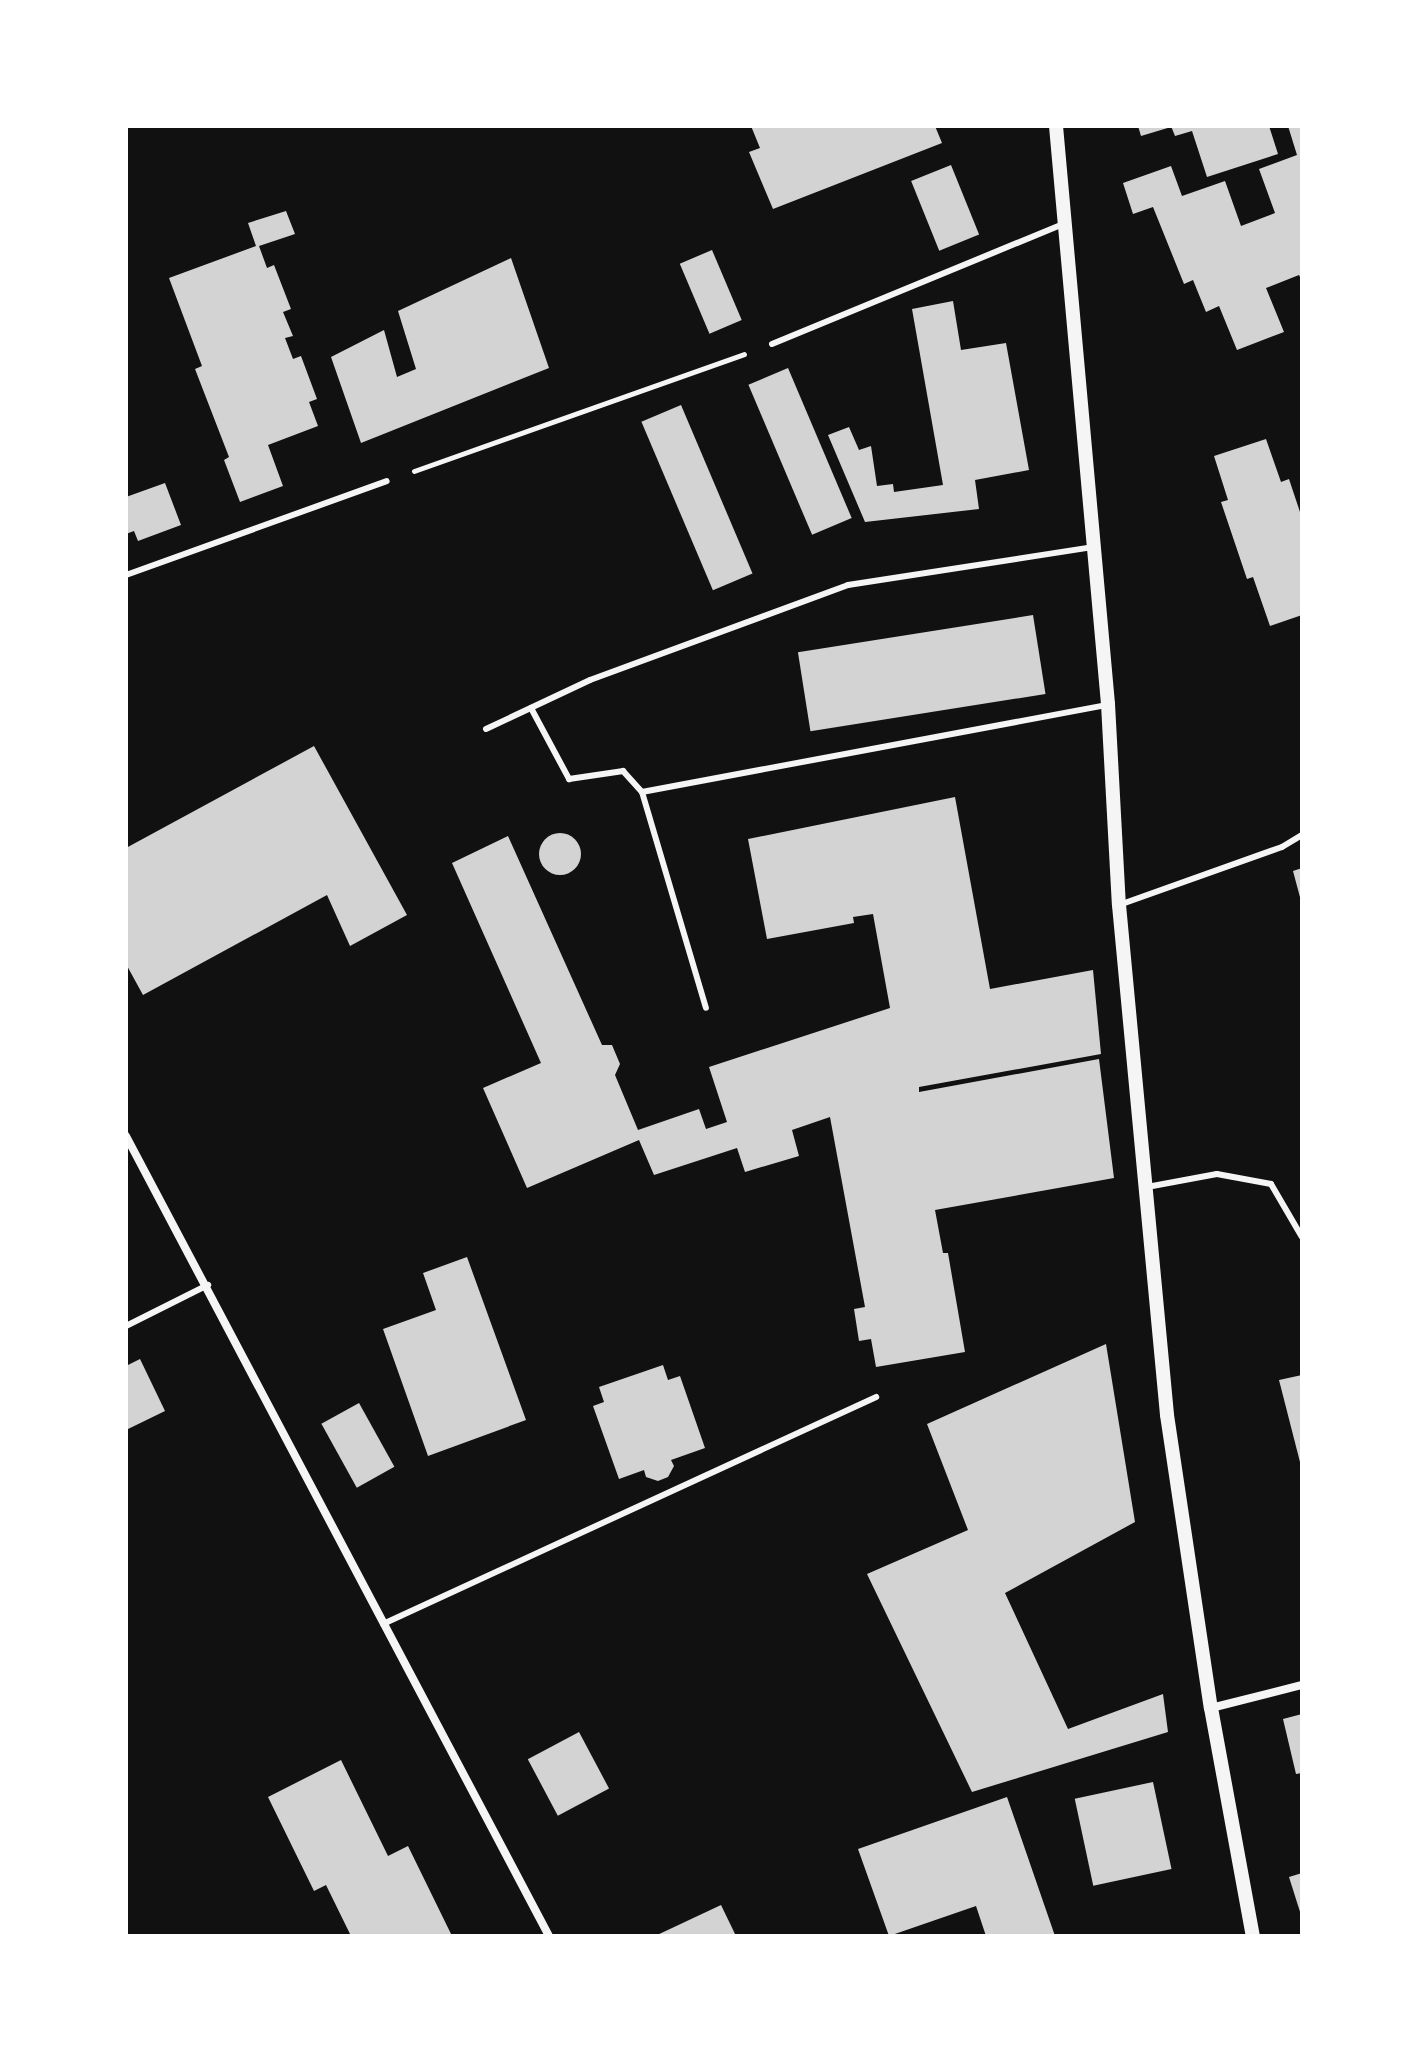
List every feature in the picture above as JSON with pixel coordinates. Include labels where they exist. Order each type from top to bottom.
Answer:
[{"type":"street","points":[[1056,126],[1108,704],[1119,905],[1167,1415],[1211,1708],[1253,1936]]},
{"type":"street","points":[[126,1136],[208,1285],[549,1936]]},
{"type":"street","points":[[1211,1708],[1302,1685]]},
{"type":"lane","points":[[772,344],[1063,224]]},
{"type":"lane","points":[[126,575],[387,481]]},
{"type":"lane","points":[[486,729],[590,680],[848,585],[1094,547]]},
{"type":"lane","points":[[642,792],[1108,704]]},
{"type":"lane","points":[[531,708],[569,779],[623,771],[642,792],[706,1008]]},
{"type":"lane","points":[[1119,905],[1282,847],[1302,835]]},
{"type":"lane","points":[[1147,1187],[1217,1174],[1271,1184],[1302,1237]]},
{"type":"lane","points":[[126,1326],[208,1285]]},
{"type":"lane","points":[[383,1624],[876,1397]]},
{"type":"path","points":[[387,481],[772,344]]},
{"type":"building","points":[[751,126],[935,126],[942,143],[773,209],[749,152],[760,148]]},
{"type":"building","points":[[1138,126],[1171,126],[1171,127],[1141,136]]},
{"type":"building","points":[[1171,126],[1269,126],[1278,154],[1207,177],[1192,131],[1175,136]]},
{"type":"building","points":[[1288,126],[1302,126],[1302,281],[1299,275],[1266,288],[1284,332],[1237,350],[1219,306],[1206,312],[1193,280],[1184,284],[1153,207],[1133,214],[1123,183],[1171,166],[1182,196],[1225,181],[1241,226],[1275,213],[1259,169],[1297,155]]},
{"type":"building","points":[[951,165],[979,235],[939,251],[911,181]]},
{"type":"building","points":[[286,211],[295,234],[259,246],[267,268],[274,265],[291,309],[283,312],[293,336],[285,338],[293,359],[301,356],[317,399],[309,402],[318,426],[268,445],[283,486],[240,502],[224,460],[229,457],[195,369],[202,366],[169,278],[256,246],[248,223]]},
{"type":"building","points":[[712,250],[742,320],[709,334],[680,264]]},
{"type":"building","points":[[511,258],[549,368],[361,443],[331,357],[384,330],[397,377],[416,369],[398,311]]},
{"type":"building","points":[[953,301],[961,350],[1006,343],[1029,470],[975,480],[979,509],[865,522],[828,435],[849,427],[859,450],[871,446],[877,486],[893,484],[894,492],[943,485],[912,309]]},
{"type":"building","points":[[788,368],[852,518],[812,535],[748,385]]},
{"type":"building","points":[[681,405],[753,573],[713,590],[641,422]]},
{"type":"building","points":[[1266,439],[1281,482],[1289,479],[1302,518],[1302,615],[1270,626],[1253,577],[1247,579],[1221,502],[1228,500],[1214,456]]},
{"type":"building","points":[[165,483],[181,525],[138,541],[134,531],[126,534],[126,497]]},
{"type":"building","points":[[1033,615],[1046,694],[810,731],[798,652]]},
{"type":"building","points":[[314,746],[407,915],[350,946],[327,895],[143,995],[126,964],[126,848]]},
{"type":"building","points":[[955,797],[990,989],[1093,970],[1101,1054],[919,1087],[919,1092],[1099,1059],[1114,1178],[935,1210],[943,1253],[948,1253],[965,1352],[876,1367],[871,1339],[859,1341],[854,1309],[865,1307],[830,1117],[792,1130],[799,1156],[745,1172],[737,1148],[654,1175],[639,1140],[527,1188],[483,1088],[541,1063],[452,863],[508,836],[602,1045],[612,1045],[620,1064],[615,1075],[638,1130],[699,1109],[706,1129],[727,1122],[709,1067],[890,1008],[873,914],[853,917],[854,923],[767,939],[748,839]]},
{"type":"building","points":[[560,833],[575,839],[581,854],[575,869],[560,875],[545,869],[539,854],[545,839]]},
{"type":"building","points":[[1302,868],[1302,901],[1301,901],[1293,871]]},
{"type":"building","points":[[467,1257],[526,1420],[428,1456],[383,1329],[436,1310],[423,1273]]},
{"type":"building","points":[[1106,1344],[1135,1522],[1005,1593],[1068,1729],[1163,1694],[1168,1732],[972,1792],[867,1574],[968,1530],[927,1424]]},
{"type":"building","points":[[140,1359],[165,1411],[126,1430],[126,1366]]},
{"type":"building","points":[[663,1365],[668,1380],[680,1376],[705,1448],[671,1460],[674,1466],[668,1477],[658,1481],[646,1477],[644,1470],[619,1479],[593,1406],[604,1402],[599,1387]]},
{"type":"building","points":[[1302,1375],[1302,1466],[1301,1466],[1279,1380]]},
{"type":"building","points":[[359,1403],[394,1467],[357,1488],[321,1424]]},
{"type":"building","points":[[1302,1714],[1302,1773],[1296,1774],[1283,1719]]},
{"type":"building","points":[[579,1732],[609,1789],[558,1816],[528,1759]]},
{"type":"building","points":[[341,1760],[388,1856],[408,1846],[452,1936],[351,1936],[326,1885],[314,1891],[268,1797]]},
{"type":"building","points":[[1153,1782],[1172,1869],[1093,1886],[1075,1799]]},
{"type":"building","points":[[1007,1797],[1055,1936],[986,1936],[976,1906],[889,1936],[858,1849]]},
{"type":"building","points":[[1302,1873],[1302,1915],[1301,1915],[1289,1877]]},
{"type":"building","points":[[721,1905],[736,1936],[655,1936]]}]
